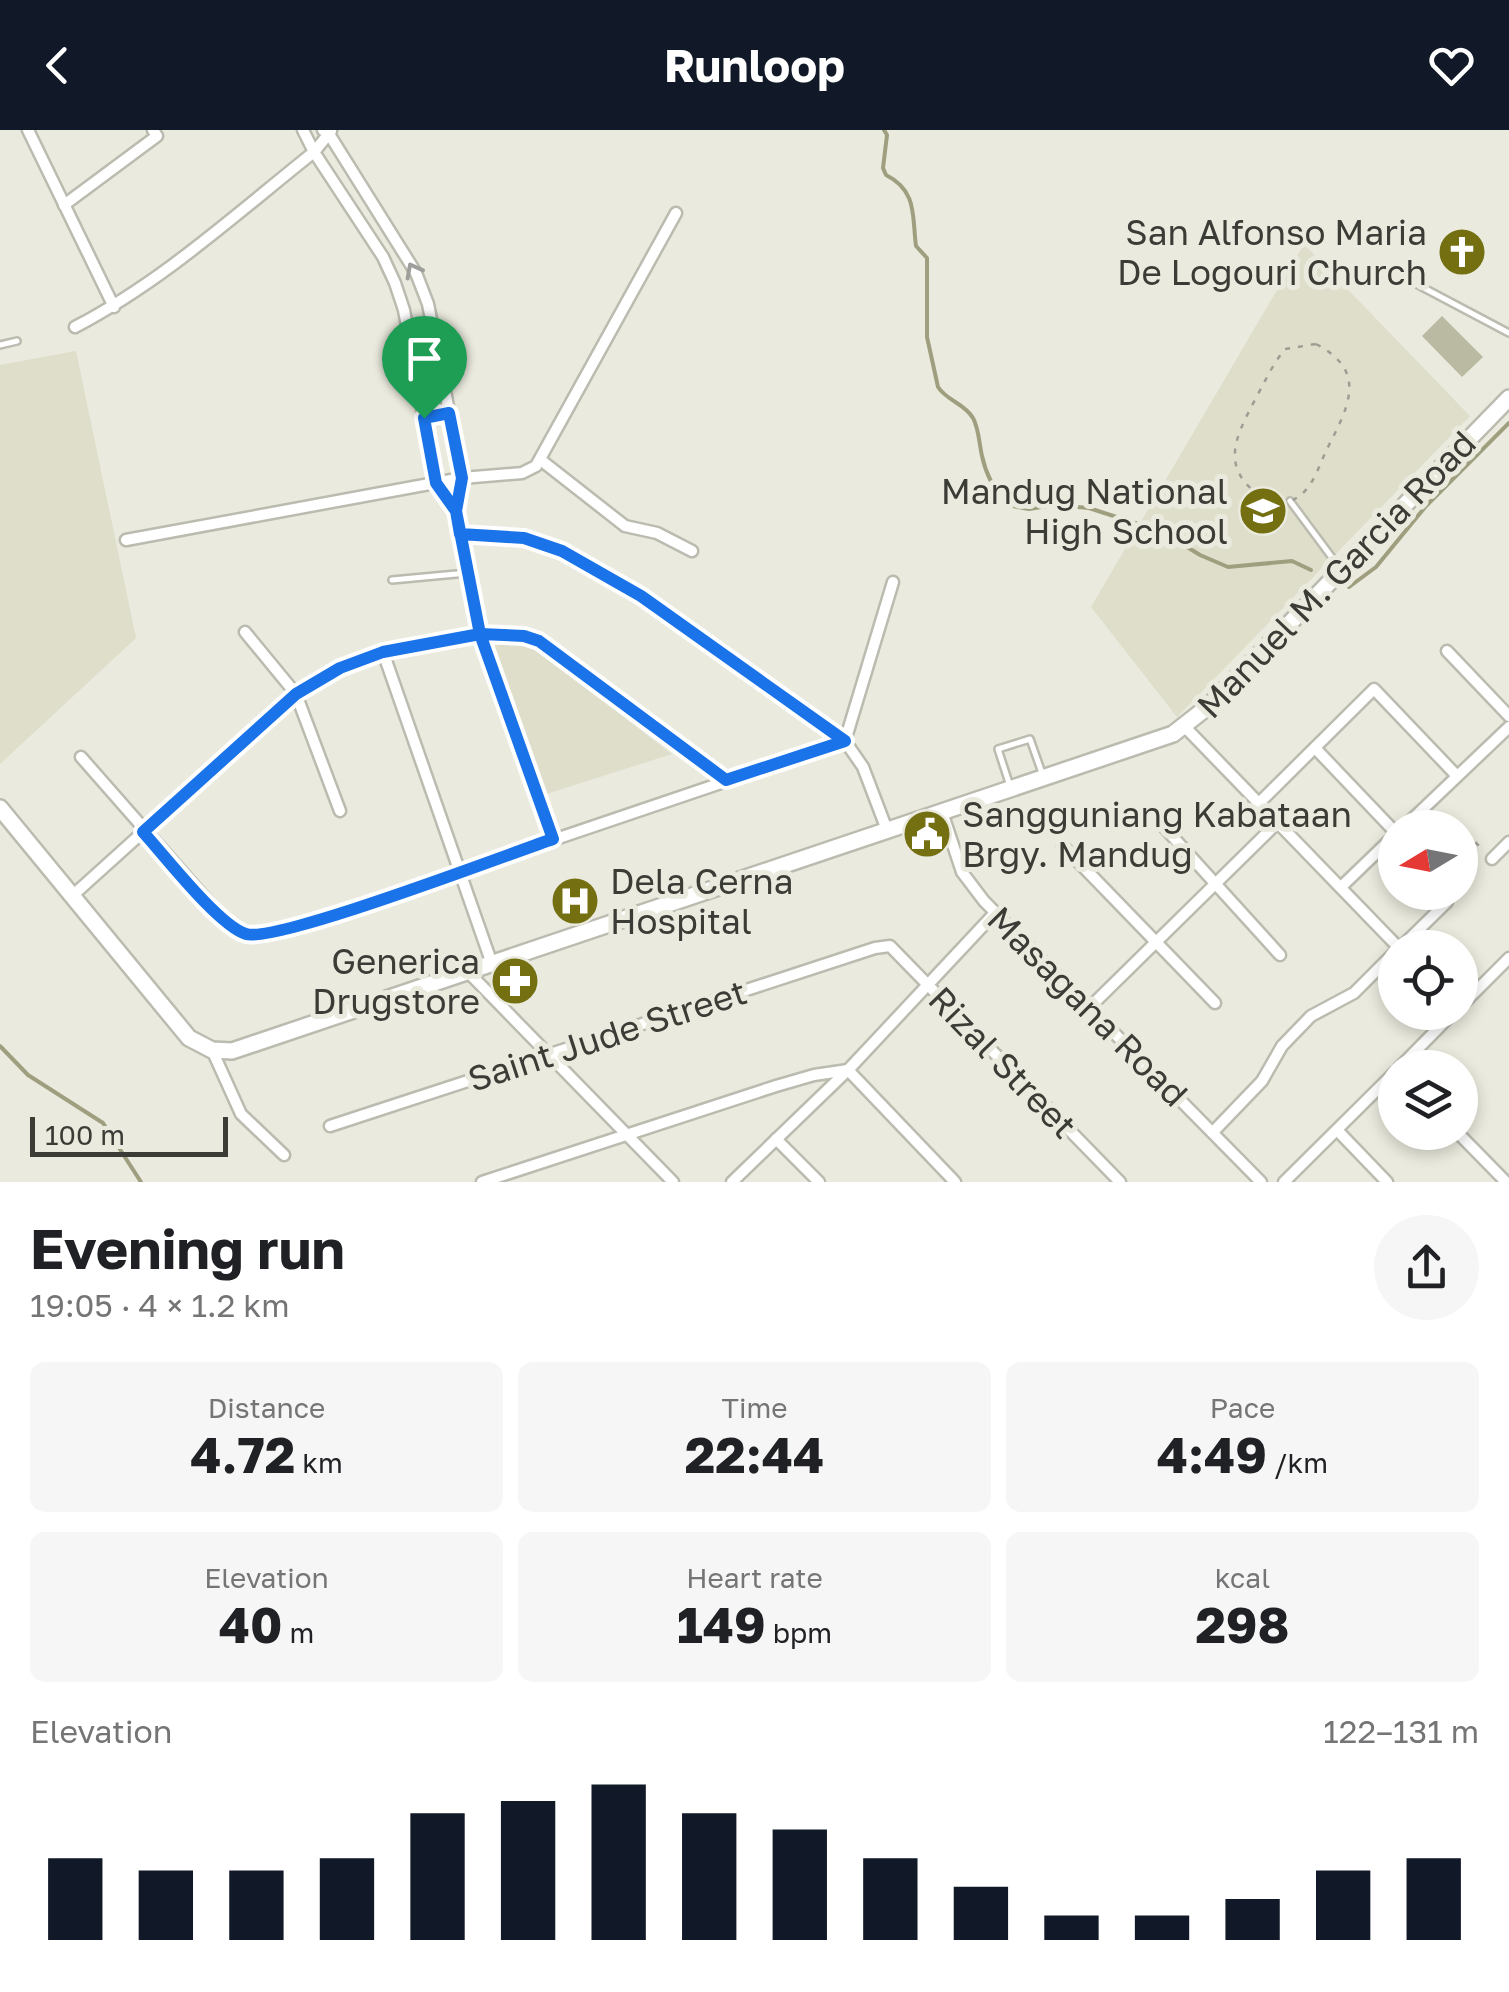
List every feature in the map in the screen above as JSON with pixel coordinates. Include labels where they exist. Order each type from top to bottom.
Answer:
[{"type":"main road","name":"Manuel M. Garcia Road","points":[[212,1050],[242,1048],[1159,740],[1185,727],[1509,398]]},
{"type":"main road","points":[[0,808],[189,1038],[212,1050]]},
{"type":"street","points":[[28,130],[114,307]]},
{"type":"street","points":[[64,205],[157,136],[153,130]]},
{"type":"street","points":[[303,130],[383,257],[395,283],[404,310],[436,483],[456,511]]},
{"type":"street","points":[[75,327],[114,307],[165,272],[314,152],[328,131],[416,273],[428,304],[462,478],[456,511],[480,634],[553,839]]},
{"type":"street","points":[[126,540],[462,478],[522,473],[542,461],[676,213]]},
{"type":"street","points":[[424,418],[449,413]]},
{"type":"street","points":[[542,461],[625,526],[657,533],[692,551]]},
{"type":"street","points":[[460,534],[524,538],[562,551],[641,596],[845,741],[863,766],[887,830]]},
{"type":"street","points":[[845,741],[893,582]]},
{"type":"street","points":[[246,632],[296,694],[340,810]]},
{"type":"street","points":[[71,897],[296,694],[340,668],[383,652],[480,634],[524,636],[539,641],[726,780]]},
{"type":"street","points":[[1447,651],[1509,716]]},
{"type":"street","points":[[383,652],[492,964]]},
{"type":"street","points":[[1259,803],[1374,689],[1457,776]]},
{"type":"street","points":[[1185,727],[1380,930]]},
{"type":"street","points":[[1422,810],[1509,727]]},
{"type":"street","points":[[81,757],[218,914],[232,928],[248,935],[302,925],[845,741]]},
{"type":"street","points":[[1315,748],[1378,815]]},
{"type":"street","name":"Masagana Road","points":[[942,812],[962,872],[996,913],[1262,1182]]},
{"type":"street","points":[[1154,816],[1280,955]]},
{"type":"street","points":[[1089,1008],[1278,822]]},
{"type":"street","points":[[1492,859],[1509,842]]},
{"type":"street","points":[[1063,846],[1215,1003]]},
{"type":"street","points":[[1340,887],[1378,850]]},
{"type":"street","points":[[1418,930],[1439,910]]},
{"type":"street","points":[[732,1182],[848,1070],[996,913]]},
{"type":"street","name":"Rizal Street","points":[[884,946],[894,950],[1120,1182]]},
{"type":"street","name":"Saint Jude Street","points":[[330,1126],[884,946]]},
{"type":"street","points":[[1478,988],[1509,958]]},
{"type":"street","points":[[1213,1132],[1262,1081],[1282,1046],[1311,1016],[1354,993],[1378,969]]},
{"type":"street","points":[[468,972],[673,1182]]},
{"type":"street","points":[[1417,1050],[1436,1030]]},
{"type":"street","points":[[212,1050],[235,1105],[284,1155]]},
{"type":"street","points":[[482,1182],[776,1086],[848,1070]]},
{"type":"street","points":[[848,1070],[956,1182]]},
{"type":"street","points":[[1284,1182],[1378,1089]]},
{"type":"street","points":[[1337,1130],[1387,1182]]},
{"type":"street","points":[[776,1139],[818,1182]]},
{"type":"street","points":[[1475,1150],[1506,1182]]},
{"type":"street","points":[[518,1170],[529,1182]]},
{"type":"lane","points":[[1405,278],[1508,330]]},
{"type":"lane","points":[[0,345],[17,342]]},
{"type":"lane","points":[[1290,501],[1340,568]]},
{"type":"lane","points":[[392,580],[467,572]]},
{"type":"lane","points":[[1011,789],[998,750],[1030,738],[1044,778]]},
{"type":"path","points":[[1316,344],[1344,365],[1350,381],[1350,399],[1308,488],[1290,501],[1267,502],[1252,491],[1236,465],[1234,448],[1238,431],[1285,349],[1316,344]]},
{"type":"path","points":[[1478,845],[1492,859]]},
{"type":"shaded area","name":"Mandug National High School","points":[[1304,244],[1470,416],[1177,717],[1091,607]]},
{"type":"shaded area","points":[[1442,316],[1483,357],[1462,377],[1422,336]]},
{"type":"shaded area","points":[[76,351],[136,638],[0,764],[0,365]]},
{"type":"shaded area","points":[[494,645],[533,648],[672,754],[543,795]]},
{"type":"waterway","points":[[884,130],[887,135],[883,168],[908,197],[916,246],[927,258],[927,337],[938,387],[973,418],[988,476],[1007,505],[1029,509],[1054,505],[1089,508],[1163,532],[1228,567],[1292,561],[1311,570]]},
{"type":"waterway","points":[[1349,587],[1376,567],[1426,506],[1509,423]]},
{"type":"waterway","points":[[0,1046],[28,1075],[103,1123],[141,1182]]},
{"type":"place","name":"San Alfonso Maria De Logouri Church","points":[[1462,252]]},
{"type":"place","name":"Mandug National High School","points":[[1263,511]]},
{"type":"place","name":"Sangguniang Kabataan Brgy. Mandug","points":[[927,834]]},
{"type":"place","name":"Dela Cerna Hospital","points":[[575,901]]},
{"type":"place","name":"Generica Drugstore","points":[[515,981]]},
{"type":"route","points":[[424,418],[436,483],[456,511],[467,572],[480,634],[553,839],[302,925],[248,935],[232,928],[143,832],[296,694],[356,660],[480,634],[524,636],[539,641],[726,780],[845,741],[610,576],[562,551],[524,538],[497,535],[460,534],[456,511],[462,478],[449,413],[424,418]]}]
